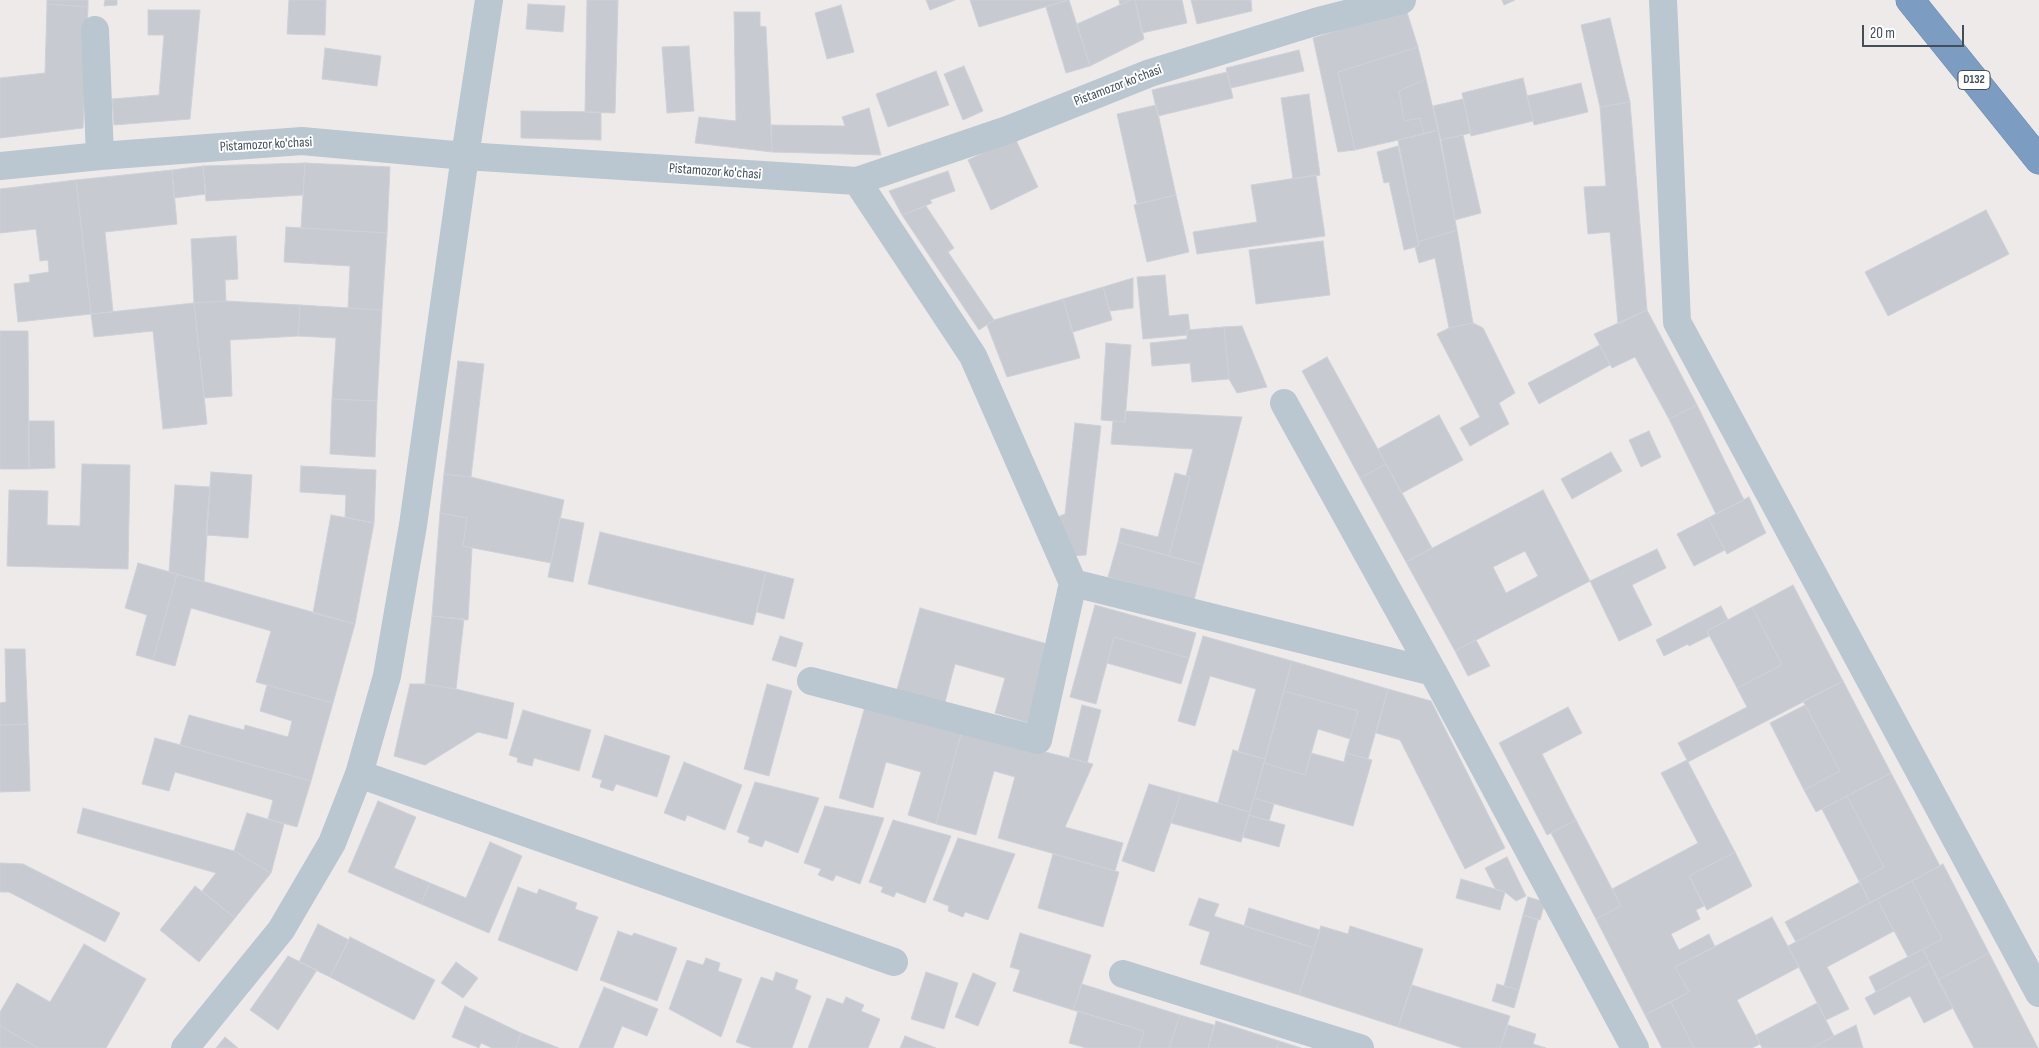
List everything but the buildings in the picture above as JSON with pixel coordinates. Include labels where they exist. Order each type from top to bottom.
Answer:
[{"type":"highway","name":"D132","points":[[1910,0],[2039,160]]},
{"type":"street","points":[[185,1048],[281,930],[332,843],[359,774],[387,676],[413,525],[465,156],[490,0]]},
{"type":"street","name":"Pistamozor ko'chasi","points":[[0,166],[100,156],[302,141],[465,156],[857,181],[1010,129],[1150,73],[1318,21],[1402,0]]},
{"type":"street","points":[[1663,0],[1677,322],[2039,993]]},
{"type":"street","points":[[95,30],[100,156]]},
{"type":"street","points":[[811,681],[1038,740],[1073,583],[973,356],[857,181]]},
{"type":"street","points":[[1284,402],[1433,672],[1635,1048]]},
{"type":"street","points":[[1073,583],[1433,672]]},
{"type":"street","points":[[359,774],[894,962]]},
{"type":"street","points":[[1123,974],[1360,1048]]}]
